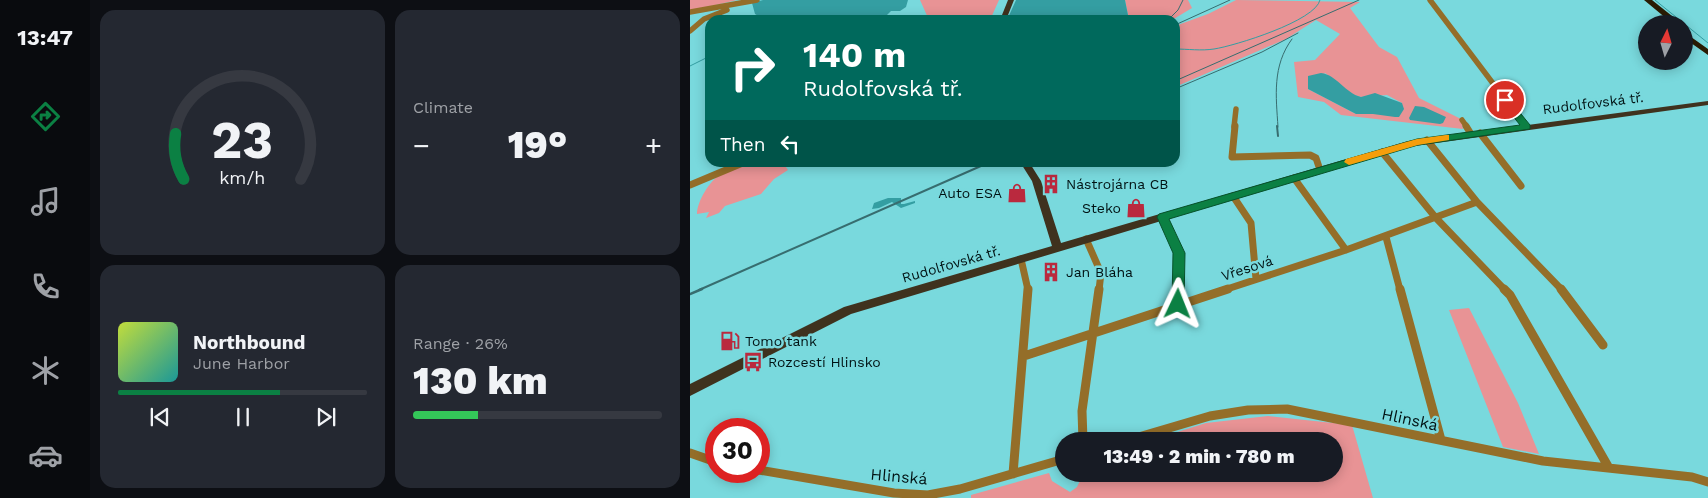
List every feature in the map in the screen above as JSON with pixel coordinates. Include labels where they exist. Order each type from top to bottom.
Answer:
[{"type":"highway","points":[[1641,0],[1660,15]]},
{"type":"highway","points":[[1648,0],[1667,15]]},
{"type":"highway","points":[[1693,35],[1708,47]]},
{"type":"highway","points":[[1693,41],[1708,53]]},
{"type":"main road","points":[[1005,15],[1011,0]]},
{"type":"main road","name":"Rudolfovská tř.","points":[[690,390],[848,310],[1382,152],[1427,140],[1708,103]]},
{"type":"main road","points":[[1027,167],[1036,181],[1058,248]]},
{"type":"street","points":[[715,15],[757,0]]},
{"type":"street","points":[[1430,0],[1473,60],[1526,127]]},
{"type":"street","points":[[690,12],[750,2]]},
{"type":"street","points":[[690,30],[704,19],[706,10]]},
{"type":"street","points":[[1236,109],[1232,158],[1310,155],[1316,158],[1320,170]]},
{"type":"street","points":[[1462,120],[1476,133],[1522,186]]},
{"type":"street","points":[[1427,140],[1477,202],[1561,288],[1564,295],[1603,346]]},
{"type":"street","points":[[1382,152],[1436,218],[1510,295],[1609,468]]},
{"type":"street","points":[[690,185],[733,167]]},
{"type":"street","points":[[1294,178],[1346,250]]},
{"type":"street","points":[[1233,196],[1251,223],[1256,279]]},
{"type":"street","name":"Vřesová","points":[[1024,356],[1346,250],[1477,202]]},
{"type":"street","points":[[1163,217],[1179,253],[1178,304]]},
{"type":"street","points":[[1386,236],[1440,440]]},
{"type":"street","points":[[1082,432],[1082,411],[1101,273],[1086,239]]},
{"type":"street","points":[[1013,474],[1029,293],[1021,259]]},
{"type":"street","name":"Hlinská","points":[[1156,432],[1210,416],[1248,410],[1287,409],[1543,461],[1692,478],[1708,482]]},
{"type":"street","points":[[690,453],[705,458]]},
{"type":"street","name":"Hlinská","points":[[770,472],[894,493],[921,495],[960,490],[1055,462]]},
{"type":"shaded area","points":[[690,0],[737,0],[690,11]]},
{"type":"shaded area","points":[[920,0],[999,0],[992,15],[927,15]]},
{"type":"shaded area","points":[[1125,0],[1188,0],[1192,8],[1180,15],[1128,15]]},
{"type":"shaded area","points":[[1236,0],[1360,2],[1350,8],[1379,47],[1397,57],[1419,98],[1461,119],[1463,129],[1341,115],[1324,102],[1298,97],[1294,62],[1315,60],[1340,34],[1316,20],[1286,39],[1180,85],[1180,24],[1208,14]],"holes":[[[1325,73],[1351,94],[1361,97],[1387,95],[1402,103],[1379,114],[1356,114],[1308,89]]]},
{"type":"shaded area","points":[[739,167],[786,167],[788,170],[774,179],[761,194],[725,206],[719,213],[706,218],[709,212],[697,214],[704,192],[717,177]]},
{"type":"shaded area","points":[[1469,308],[1518,403],[1539,454],[1503,447],[1449,310]]},
{"type":"shaded area","points":[[1268,416],[1352,425],[1373,498],[971,498],[971,495],[1049,473],[1052,481],[1070,492],[1077,487],[1079,482],[1343,482],[1343,432],[1178,432],[1206,423]]},
{"type":"water","points":[[763,0],[908,0],[906,7],[900,11],[891,11],[887,15],[757,15],[752,3]]},
{"type":"water","points":[[1016,0],[1125,0],[1128,15],[1009,15]]},
{"type":"water","points":[[1321,73],[1332,77],[1355,95],[1361,97],[1375,93],[1402,103],[1404,109],[1399,117],[1356,114],[1308,89],[1308,76]]},
{"type":"water","points":[[1415,106],[1424,107],[1446,117],[1443,123],[1440,124],[1410,120],[1409,118]]},
{"type":"water","points":[[888,198],[901,198],[901,204],[915,201],[915,203],[901,208],[892,202],[872,209],[874,203]]},
{"type":"waterway","points":[[1180,49],[1214,49],[1255,38],[1305,16],[1315,8],[1320,0]]},
{"type":"waterway","points":[[1655,0],[1708,43]]},
{"type":"waterway","points":[[690,66],[705,58]]},
{"type":"railway","points":[[1173,15],[1183,0]]},
{"type":"railway","points":[[1180,23],[1230,0]]},
{"type":"railway","points":[[1180,79],[1359,0]]},
{"type":"railway","points":[[1180,87],[1262,52],[1298,33]]},
{"type":"railway","points":[[1278,127],[1276,93],[1278,71],[1281,60],[1292,39]]},
{"type":"railway","points":[[1277,126],[1278,136]]},
{"type":"railway","points":[[699,290],[979,167]]},
{"type":"railway","points":[[690,294],[702,289]]},
{"type":"slow traffic","points":[[1349,162],[1417,142],[1446,138]]},
{"type":"place","name":"Nástrojárna CB","points":[[1051,184]]},
{"type":"place","name":"Auto ESA","points":[[1017,193]]},
{"type":"place","name":"Steko","points":[[1136,208]]},
{"type":"place","name":"Jan Bláha","points":[[1051,272]]},
{"type":"place","name":"Tomo tank","points":[[730,341]]},
{"type":"place","name":"Rozcestí Hlinsko","points":[[753,362]]},
{"type":"route","points":[[1178,304],[1179,253],[1163,217],[1417,142],[1526,127],[1505,100]]}]
